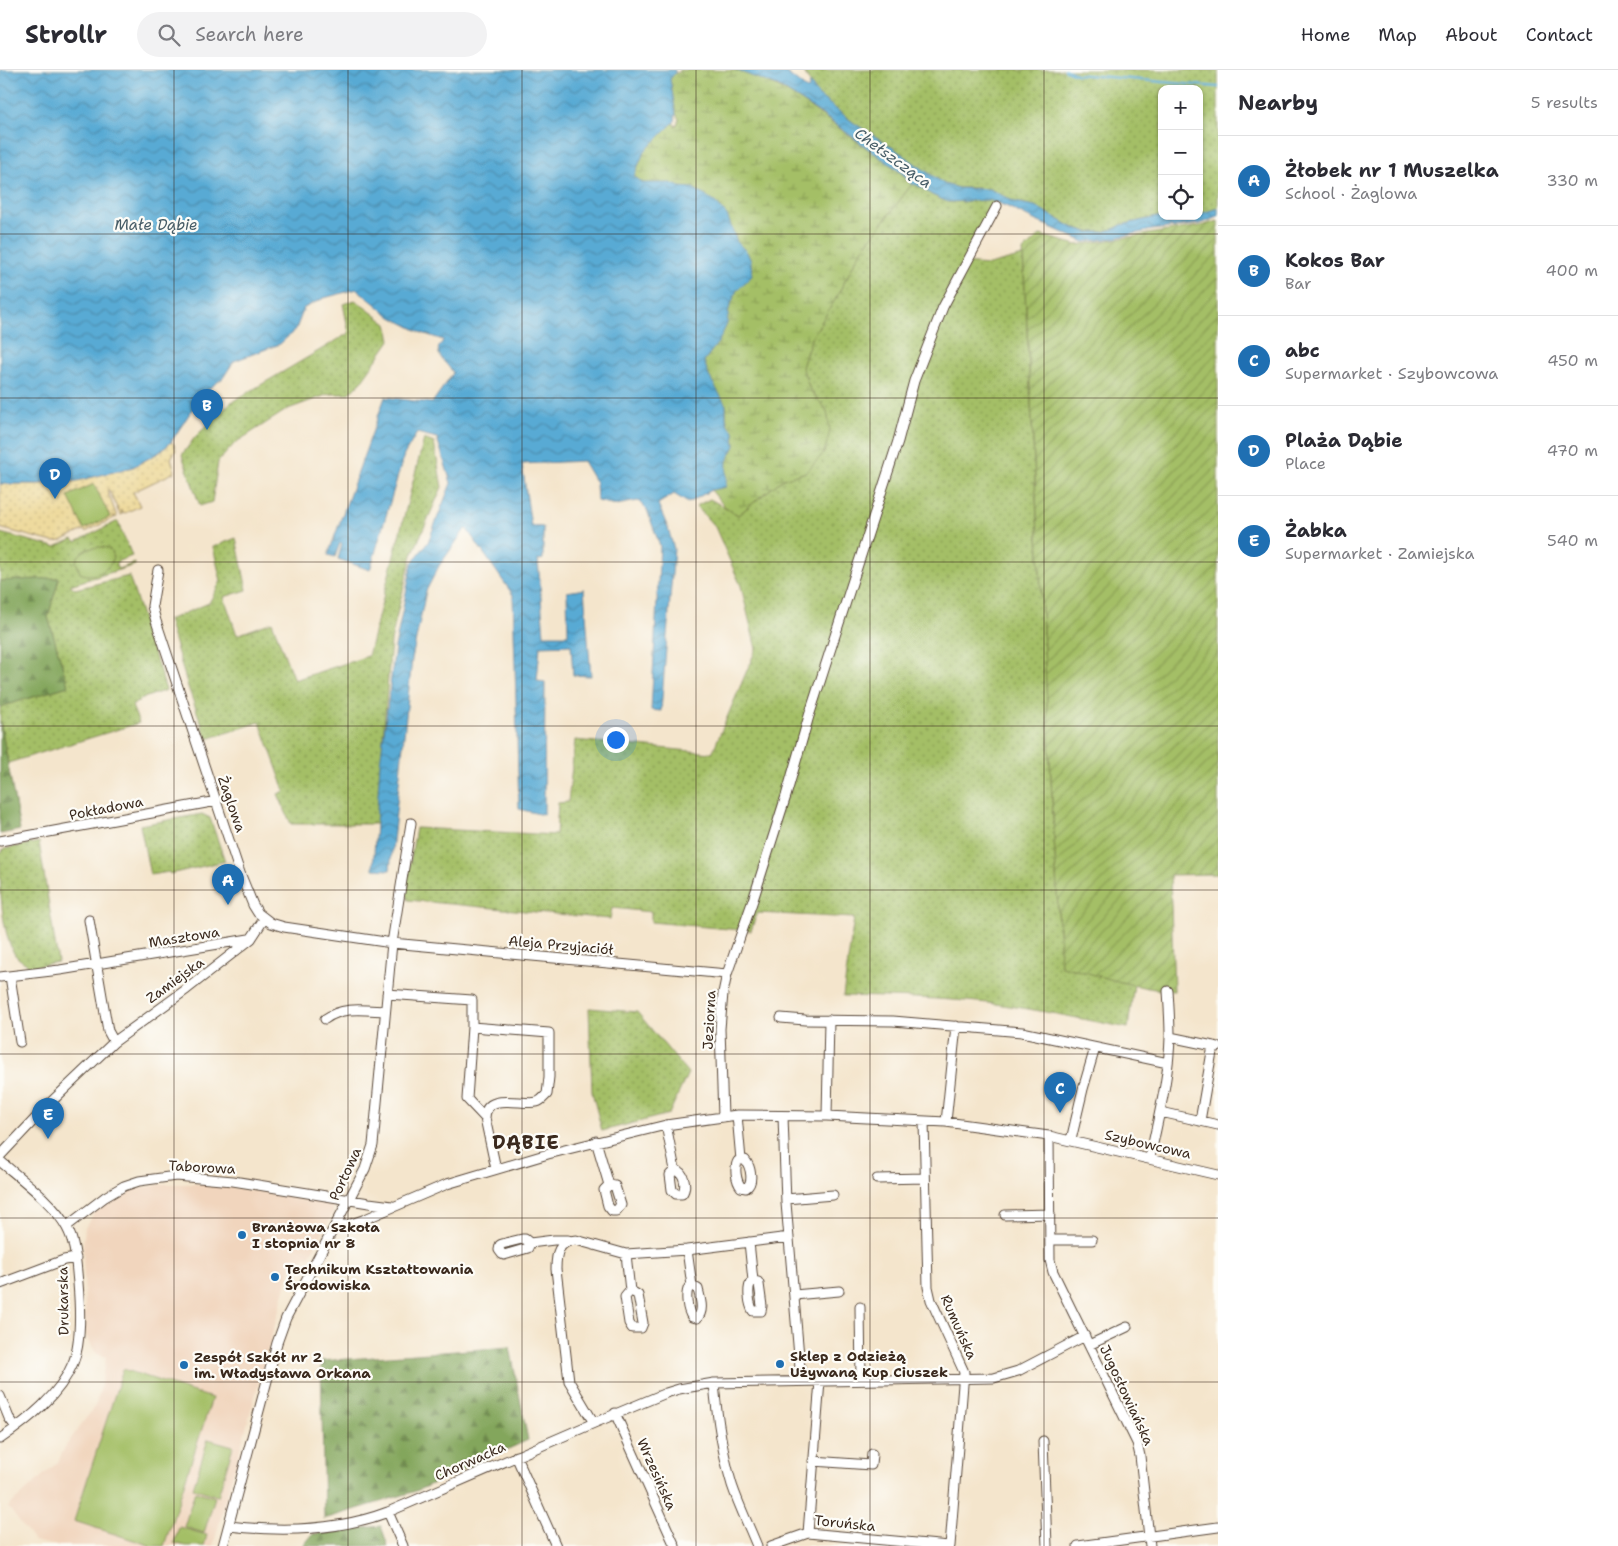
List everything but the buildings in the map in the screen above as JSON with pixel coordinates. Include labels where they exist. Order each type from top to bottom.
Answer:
[{"type":"street","name":"Jeziorna","points":[[723,1116],[720,1029],[723,993],[727,974],[753,900],[809,716],[898,441],[914,381],[943,307],[997,206]]},
{"type":"street","name":"Żaglowa","points":[[158,570],[152,606],[240,874],[253,905],[264,919]]},
{"type":"street","name":"Pokładowa","points":[[0,841],[217,802]]},
{"type":"street","name":"Portowa","points":[[223,1546],[277,1343],[286,1318],[365,1169],[373,1145],[392,944],[411,823]]},
{"type":"street","points":[[251,939],[264,919],[284,927],[392,944]]},
{"type":"street","points":[[89,920],[108,1032],[114,1042]]},
{"type":"street","name":"Masztowa","points":[[0,977],[60,970],[251,939]]},
{"type":"street","name":"Zamiejska","points":[[0,1156],[41,1112],[114,1042],[187,989],[251,939]]},
{"type":"street","name":"Aleja Przyjaciół","points":[[392,944],[727,974]]},
{"type":"street","points":[[10,976],[20,1042]]},
{"type":"street","points":[[1150,1158],[1161,1112],[1168,1063],[1170,1037],[1168,991]]},
{"type":"street","points":[[387,994],[472,1000],[467,1099],[485,1118]]},
{"type":"street","points":[[325,1019],[345,1010],[385,1011]]},
{"type":"street","points":[[781,1018],[893,1021],[1022,1032],[1168,1063]]},
{"type":"street","points":[[827,1116],[829,1020]]},
{"type":"street","points":[[946,1122],[956,1026]]},
{"type":"street","points":[[472,1027],[549,1033],[547,1094],[536,1102],[500,1101],[488,1108],[485,1113],[496,1169]]},
{"type":"street","points":[[1170,1037],[1216,1047],[1200,1121]]},
{"type":"street","points":[[1071,1140],[1082,1089],[1095,1048]]},
{"type":"street","points":[[1161,1112],[1218,1125]]},
{"type":"street","points":[[737,1115],[741,1160]]},
{"type":"street","name":"Szybowcowa","points":[[336,1225],[348,1225],[363,1220],[447,1184],[596,1141],[666,1125],[737,1115],[827,1116],[946,1122],[1071,1140],[1218,1175]]},
{"type":"street","points":[[783,1116],[786,1199],[801,1380]]},
{"type":"street","name":"Rumuńska","points":[[924,1120],[928,1287],[931,1300],[964,1372],[949,1546]]},
{"type":"street","points":[[666,1125],[675,1170]]},
{"type":"street","name":"Jugosłowiańska","points":[[1049,1136],[1050,1260],[1052,1272],[1137,1443],[1149,1542]]},
{"type":"street","points":[[596,1141],[609,1185]]},
{"type":"street","name":"Drukarska","points":[[0,1161],[41,1197],[66,1226],[73,1239],[79,1294],[78,1340],[73,1362],[66,1377],[53,1394],[16,1428],[0,1439]]},
{"type":"street","name":"Taborowa","points":[[66,1226],[105,1197],[124,1186],[146,1180],[176,1176],[233,1181],[349,1200]]},
{"type":"street","points":[[877,1180],[925,1178]]},
{"type":"street","points":[[786,1199],[833,1195]]},
{"type":"street","name":"Szybowcowa","points":[[349,1200],[382,1205],[399,1204]]},
{"type":"street","points":[[1005,1215],[1050,1214]]},
{"type":"street","points":[[530,1243],[576,1240],[626,1254],[687,1250],[789,1237]]},
{"type":"street","points":[[568,1240],[564,1243],[556,1262],[569,1381],[594,1422]]},
{"type":"street","points":[[1050,1240],[1092,1240]]},
{"type":"street","points":[[749,1242],[753,1281]]},
{"type":"street","points":[[687,1250],[692,1286]]},
{"type":"street","points":[[626,1254],[630,1292]]},
{"type":"street","points":[[0,1284],[64,1260],[76,1258]]},
{"type":"street","points":[[794,1295],[839,1291]]},
{"type":"street","points":[[860,1307],[861,1380]]},
{"type":"street","name":"Jugosłowiańska","points":[[1087,1340],[1127,1327]]},
{"type":"street","name":"Chorwacka","points":[[229,1526],[266,1529],[321,1527],[361,1522],[615,1413],[672,1391],[714,1383],[994,1378],[1018,1372],[1087,1340]]},
{"type":"street","points":[[808,1533],[820,1381]]},
{"type":"street","points":[[714,1383],[719,1430],[725,1459],[733,1487],[757,1546]]},
{"type":"street","points":[[0,1396],[9,1418],[16,1428]]},
{"type":"street","name":"Wrzesińska","points":[[615,1413],[674,1546]]},
{"type":"street","points":[[1043,1441],[1047,1546]]},
{"type":"street","points":[[814,1461],[871,1465],[872,1454]]},
{"type":"street","points":[[516,1456],[556,1546]]},
{"type":"street","points":[[388,1512],[403,1546]]},
{"type":"street","points":[[1078,1546],[1149,1542],[1218,1527]]},
{"type":"street","name":"Toruńska","points":[[772,1546],[808,1533],[949,1546]]},
{"type":"shaded area","name":"Zespół Szkół nr 2 im. Władysława Orkana","points":[[165,1184],[208,1184],[327,1202],[333,1207],[333,1213],[309,1257],[305,1256],[301,1269],[291,1267],[213,1546],[58,1546],[34,1541],[8,1507],[58,1462],[65,1447],[95,1406],[100,1391],[106,1357],[96,1353],[86,1336],[83,1245],[85,1228],[94,1213],[122,1195],[135,1189]]},
{"type":"green space","points":[[679,70],[740,71],[773,84],[816,111],[893,166],[912,184],[859,254],[836,298],[811,339],[802,367],[810,390],[827,411],[830,431],[824,453],[806,472],[783,479],[738,515],[724,506],[711,490],[728,425],[726,405],[693,375],[750,261],[747,252],[737,242],[733,231],[679,195],[583,169],[668,122],[674,123],[675,126],[677,125],[679,119],[676,114],[667,74],[677,73]]},
{"type":"green space","points":[[802,70],[1218,70],[1218,208],[1203,213],[1203,85],[1158,85],[1158,217],[1121,225],[1103,232],[1089,232],[1072,227],[1035,206],[1015,202],[978,188],[958,188],[944,184],[854,123],[818,95]]},
{"type":"green space","points":[[912,184],[948,202],[989,200],[995,202],[963,263],[989,265],[1023,256],[1061,966],[1134,984],[1128,1028],[988,1003],[843,996],[854,918],[757,913],[751,931],[651,922],[651,912],[612,908],[610,919],[408,900],[406,887],[416,828],[556,835],[558,803],[568,802],[575,740],[712,753],[756,649],[741,586],[715,527],[696,506],[710,499],[738,515],[783,479],[806,472],[827,411],[810,390],[802,367],[811,339],[836,298],[859,254]]},
{"type":"green space","points":[[1218,221],[1218,874],[1170,875],[1174,991],[1132,985],[1061,966],[1023,251],[1040,235],[1077,245],[1200,226]]},
{"type":"green space","points":[[355,300],[387,324],[391,339],[358,386],[347,394],[329,394],[288,409],[235,443],[218,462],[212,502],[200,506],[182,455],[195,437],[230,403],[349,333],[343,304]]},
{"type":"green space","points":[[424,439],[434,443],[442,487],[412,555],[391,641],[376,824],[291,824],[278,794],[285,791],[260,722],[207,739],[189,690],[168,620],[209,603],[221,581],[213,547],[236,538],[247,590],[224,597],[237,635],[272,622],[294,680],[368,656]]},
{"type":"green space","points":[[94,484],[110,517],[84,529],[68,496]]},
{"type":"green space","points":[[118,521],[132,556],[116,562],[116,566],[118,569],[135,563],[135,565],[70,585],[75,589],[129,576],[166,690],[141,699],[132,706],[139,723],[8,763],[0,721],[0,707],[68,686],[48,617],[59,578],[0,581],[0,533],[55,547],[73,539],[76,542]]},
{"type":"green space","points":[[100,547],[108,549],[112,553],[113,559],[110,564],[105,570],[97,574],[80,573],[76,561],[80,554],[89,549]]},
{"type":"green space","points":[[59,578],[48,617],[68,686],[0,707],[0,581]]},
{"type":"green space","points":[[0,721],[20,830],[0,834]]},
{"type":"green space","points":[[202,814],[210,818],[225,861],[170,874],[169,872],[150,875],[140,825]]},
{"type":"green space","points":[[39,842],[58,962],[31,967],[15,955],[6,932],[2,906],[0,853],[4,849]]},
{"type":"green space","points":[[589,1008],[637,1012],[688,1073],[669,1114],[602,1131],[592,1092]]},
{"type":"green space","points":[[510,1347],[528,1440],[416,1491],[324,1519],[321,1361]]},
{"type":"green space","points":[[123,1369],[212,1398],[164,1546],[152,1546],[74,1521]]},
{"type":"green space","points":[[208,1439],[233,1446],[218,1496],[193,1488]]},
{"type":"green space","points":[[195,1491],[215,1497],[204,1533],[184,1527]]},
{"type":"green space","points":[[381,1526],[388,1546],[303,1546],[313,1534]]},
{"type":"green space","points":[[179,1527],[207,1535],[204,1546],[185,1546],[174,1543]]},
{"type":"sand","points":[[171,442],[176,450],[171,458],[175,472],[133,492],[140,506],[123,514],[121,510],[122,514],[120,515],[109,490],[107,490],[117,517],[115,518],[113,514],[114,518],[61,541],[53,542],[0,528],[0,484],[77,481],[133,467],[160,452]]},
{"type":"water","name":"Małe Dąbie","points":[[0,70],[675,70],[670,79],[676,114],[675,121],[644,152],[634,176],[643,183],[671,183],[680,187],[693,188],[715,202],[727,215],[737,242],[747,252],[751,261],[752,276],[737,290],[729,309],[727,324],[719,341],[704,361],[709,376],[726,405],[726,418],[728,425],[734,432],[735,446],[727,461],[726,487],[711,490],[688,503],[674,494],[658,504],[674,549],[661,711],[651,710],[660,546],[647,510],[638,501],[616,505],[597,501],[596,483],[583,461],[522,464],[531,526],[543,527],[543,559],[538,560],[544,635],[568,635],[567,592],[584,589],[591,676],[573,675],[571,645],[540,646],[537,681],[545,682],[544,814],[519,809],[513,595],[466,528],[439,566],[426,591],[412,659],[390,870],[373,869],[380,763],[395,647],[412,563],[428,542],[451,483],[437,438],[417,433],[404,455],[370,570],[338,559],[342,544],[340,543],[335,557],[328,555],[385,397],[432,403],[453,373],[439,354],[438,350],[443,340],[422,333],[391,317],[357,289],[324,298],[304,308],[296,329],[280,344],[234,361],[223,378],[203,393],[171,442],[160,452],[133,467],[77,481],[0,484]]},
{"type":"water","name":"Chełszcząca","points":[[735,70],[783,70],[808,90],[810,83],[818,95],[854,123],[944,184],[958,188],[990,189],[1015,202],[1035,206],[1072,227],[1088,232],[1103,232],[1121,225],[1157,217],[1158,220],[1203,220],[1203,213],[1218,208],[1218,217],[1199,224],[1084,242],[989,200],[948,202],[912,184],[903,174],[820,113],[778,86]]},
{"type":"waterway","points":[[1065,70],[1076,74],[1218,87]]},
{"type":"place","name":"Kokos Bar","points":[[207,430]]},
{"type":"place","name":"Plaża Dąbie","points":[[55,499]]},
{"type":"place","name":"Żłobek nr 1 Muszelka","points":[[228,905]]},
{"type":"place","name":"abc","points":[[1060,1113]]},
{"type":"place","name":"Żabka","points":[[48,1139]]},
{"type":"place","name":"Branżowa Szkoła I stopnia nr 8","points":[[242,1235]]},
{"type":"place","name":"Technikum Kształtowania Środowiska","points":[[275,1277]]},
{"type":"place","name":"Sklep z Odzieżą Używaną Kup Ciuszek","points":[[780,1364]]},
{"type":"place","name":"Zespół Szkół nr 2 im. Władysława Orkana","points":[[184,1365]]},
{"type":"district","name":"DĄBIE","points":[[526,1142]]}]
